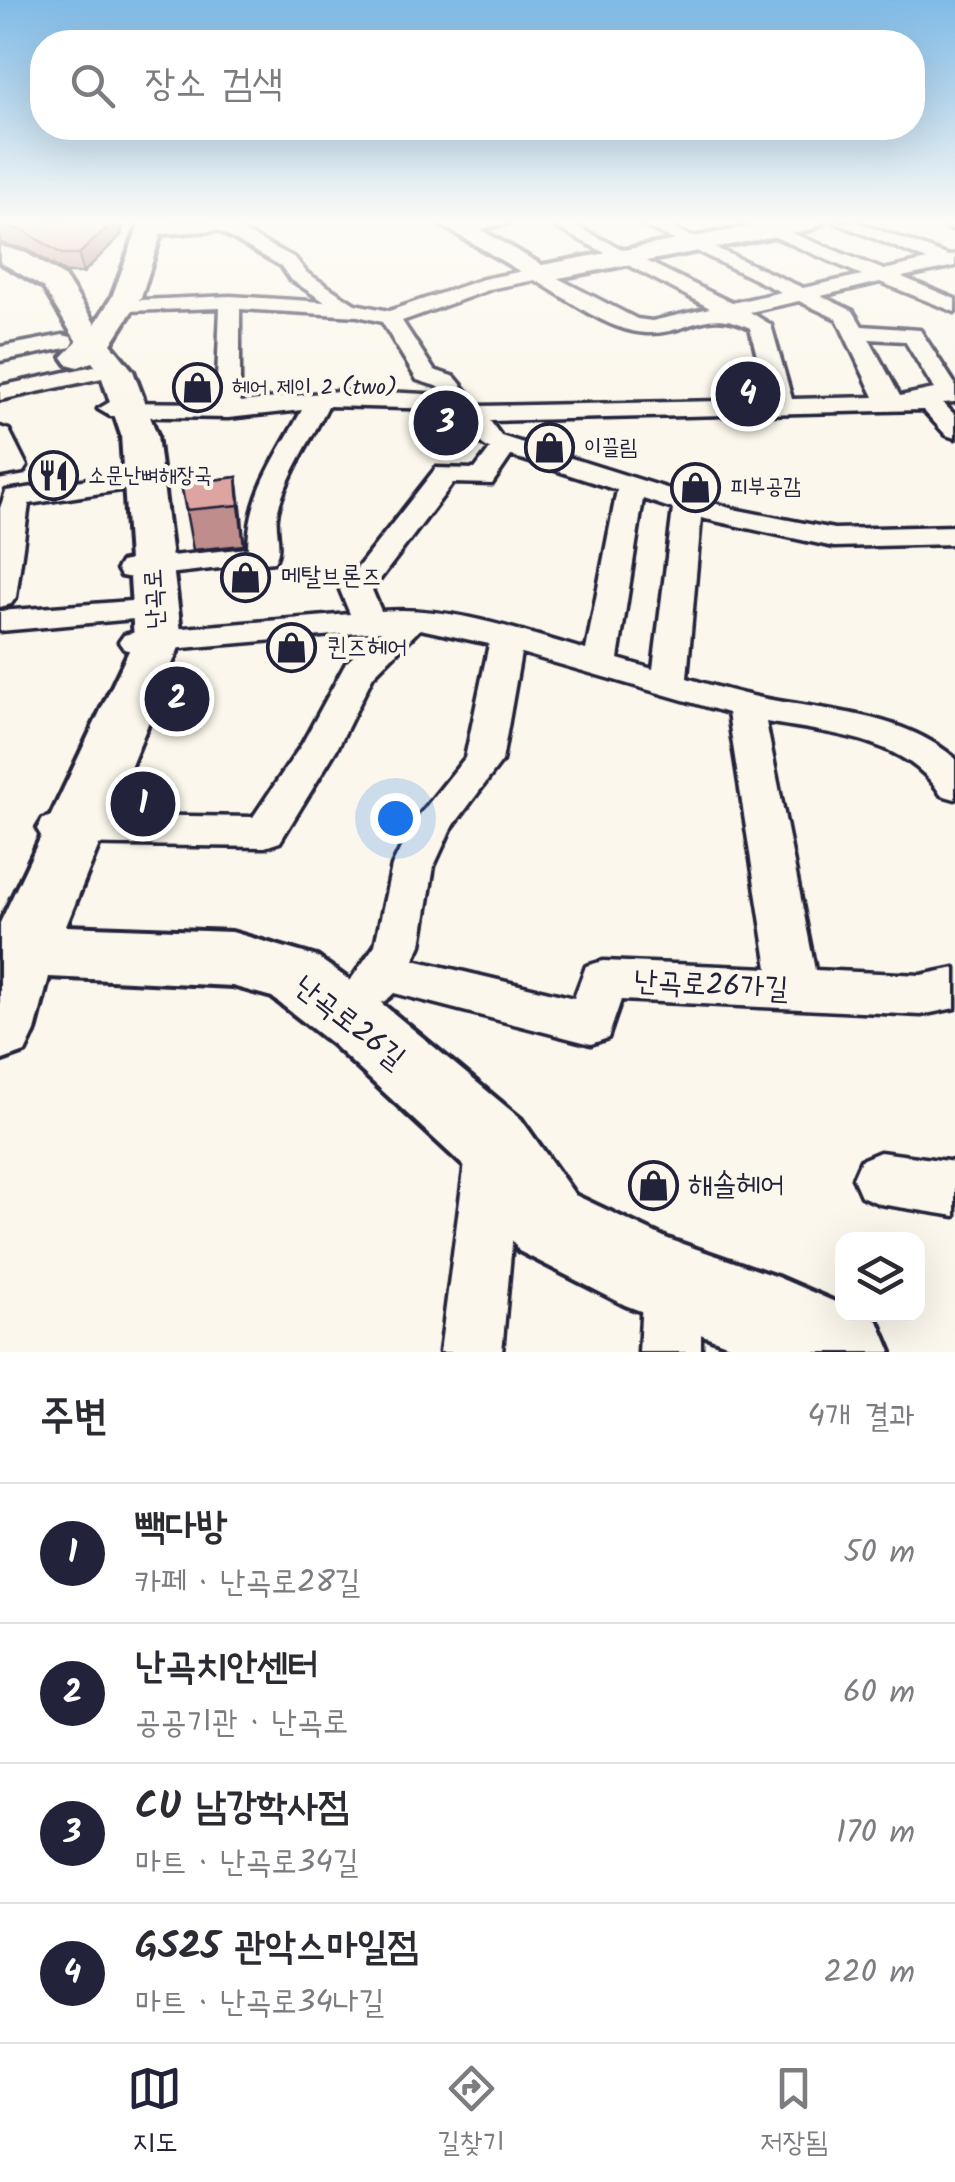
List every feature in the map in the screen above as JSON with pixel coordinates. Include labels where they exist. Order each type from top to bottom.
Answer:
[{"type":"street","name":"난곡로","points":[[0,1031],[8,947],[62,829],[145,606],[140,434],[95,372],[43,322],[25,285]]},
{"type":"street","name":"난곡로","points":[[55,285],[120,436],[145,606]]},
{"type":"street","points":[[95,372],[132,285]]},
{"type":"street","points":[[313,285],[350,309]]},
{"type":"street","points":[[126,305],[230,302],[350,309],[390,318],[487,285]]},
{"type":"street","points":[[559,285],[637,326],[652,327],[842,285]]},
{"type":"street","points":[[679,285],[760,325],[782,406]]},
{"type":"street","points":[[783,285],[846,315],[882,392],[894,404]]},
{"type":"street","points":[[904,285],[955,306]]},
{"type":"street","points":[[228,411],[230,302]]},
{"type":"street","points":[[390,318],[425,376],[447,382],[485,436],[506,445],[688,506],[834,538],[955,534]]},
{"type":"street","points":[[854,332],[912,334],[941,383],[955,430]]},
{"type":"street","points":[[0,354],[95,372],[228,411],[380,397],[468,410],[894,404],[946,398]]},
{"type":"street","points":[[0,392],[95,372]]},
{"type":"street","points":[[145,606],[263,556],[263,514],[269,497],[319,400]]},
{"type":"street","points":[[0,435],[14,466],[0,468]]},
{"type":"street","points":[[370,622],[356,590],[378,554],[396,539],[446,474],[482,478],[506,445]]},
{"type":"street","points":[[0,597],[16,497],[124,482]]},
{"type":"street","points":[[600,666],[631,487]]},
{"type":"street","points":[[669,685],[688,506]]},
{"type":"street","points":[[0,622],[145,606],[370,622],[412,618],[507,640],[745,706],[873,730],[924,752],[948,773],[955,785]]},
{"type":"street","points":[[62,829],[265,832],[319,747],[358,671],[412,618]]},
{"type":"street","points":[[365,993],[398,945],[413,866],[433,823],[484,761],[507,640]]},
{"type":"street","points":[[745,706],[795,990]]},
{"type":"street","name":"난곡로26길","points":[[8,947],[232,959],[365,993],[494,1144],[547,1223],[671,1317],[777,1320],[847,1352]]},
{"type":"street","name":"난곡로26가길","points":[[365,993],[591,1023],[603,980],[920,995],[955,988]]},
{"type":"street","points":[[472,1352],[494,1144]]},
{"type":"street","points":[[880,1178],[955,1188]]},
{"type":"building","points":[[237,477],[239,505],[186,510],[181,484]]},
{"type":"place","name":"헤어 제이 2 (two)","points":[[197,388]]},
{"type":"place","name":"GS25 관악스마일점","points":[[748,394]]},
{"type":"place","name":"CU 남강학사점","points":[[446,423]]},
{"type":"place","name":"이끌림","points":[[549,448]]},
{"type":"place","name":"소문난뼈해장국","points":[[53,476]]},
{"type":"place","name":"피부공감","points":[[695,487]]},
{"type":"place","name":"메탈브론즈","points":[[246,577]]},
{"type":"place","name":"퀸즈헤어","points":[[292,648]]},
{"type":"place","name":"난곡치안센터","points":[[177,699]]},
{"type":"place","name":"빽다방","points":[[143,804]]},
{"type":"place","name":"해솔헤어","points":[[653,1186]]}]
